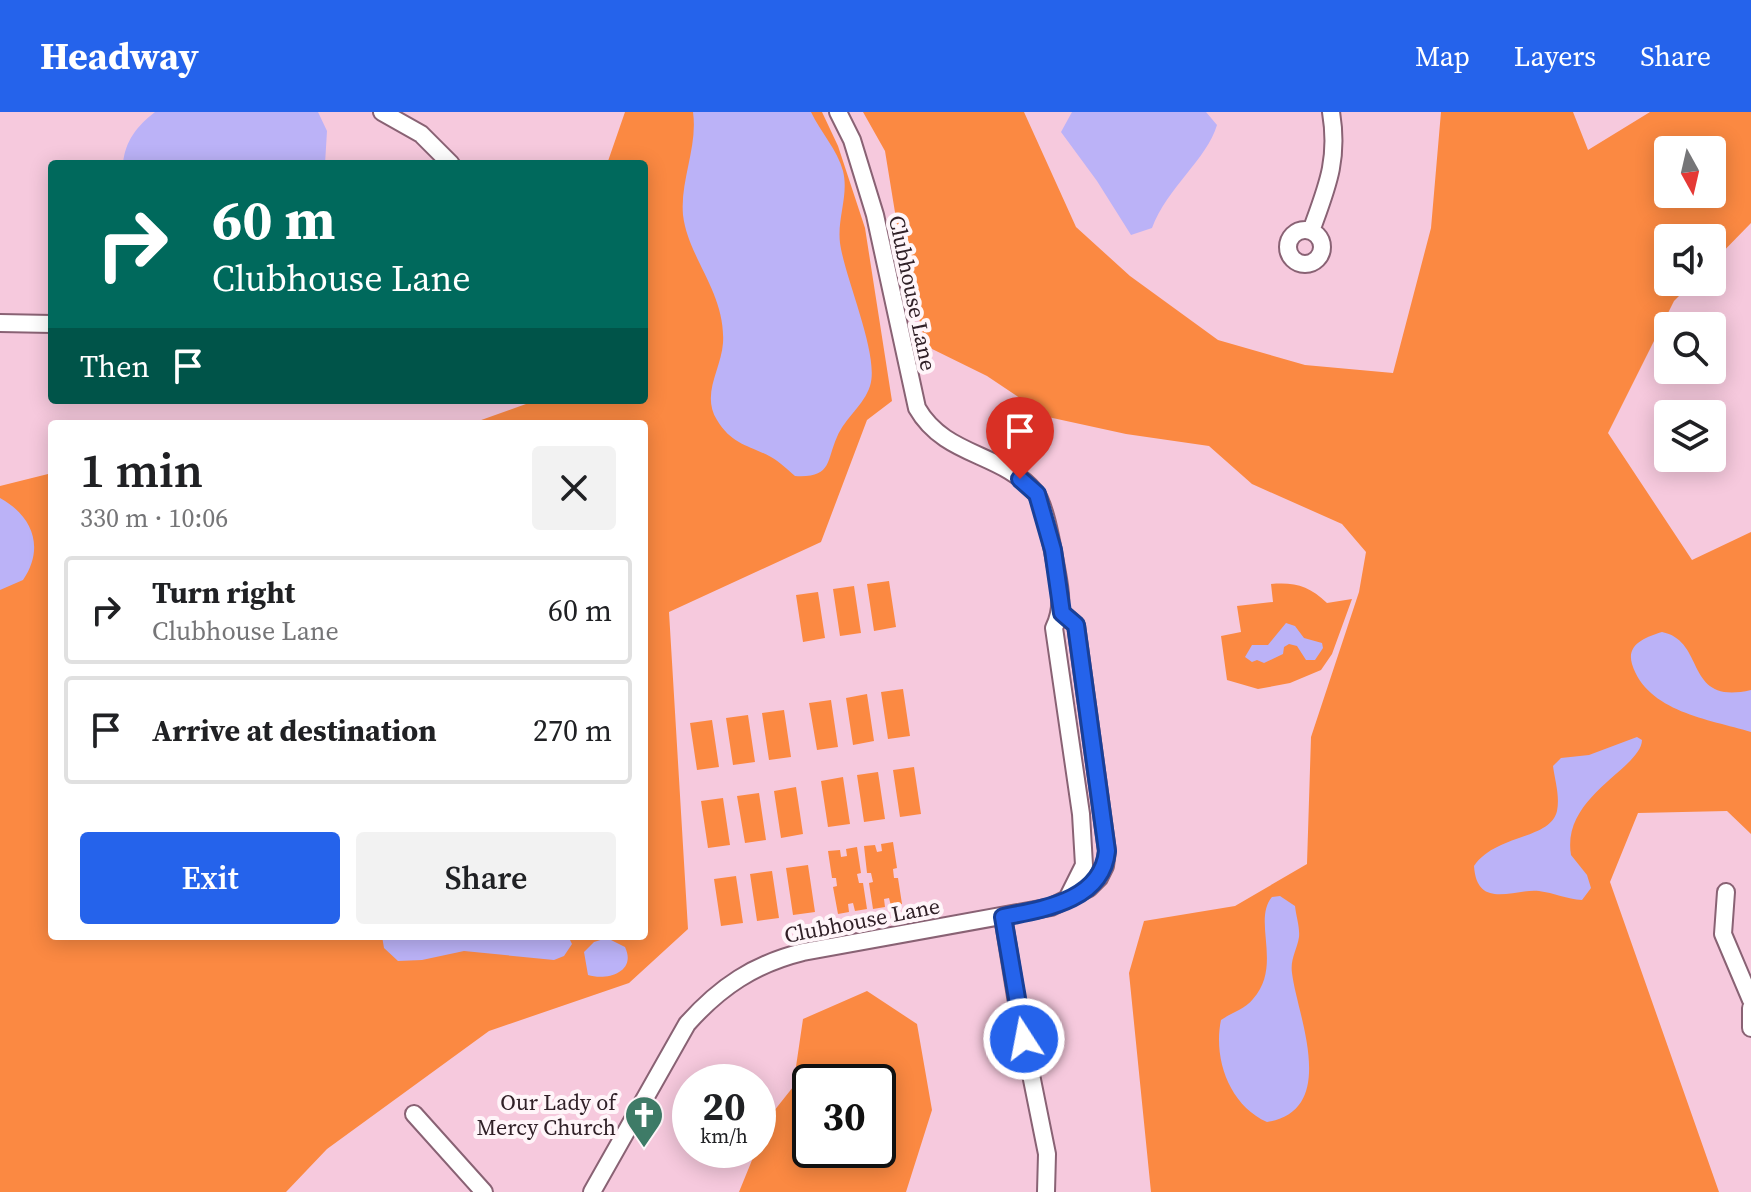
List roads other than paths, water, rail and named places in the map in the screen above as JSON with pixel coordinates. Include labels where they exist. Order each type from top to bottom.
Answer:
[{"type":"street","points":[[382,112],[421,134],[447,160]]},
{"type":"street","name":"Clubhouse Lane","points":[[838,112],[852,140],[875,215],[917,408],[928,425],[943,439],[1002,467],[1037,494],[1053,550],[1062,613],[1054,628],[1079,801],[1084,865],[1066,899]]},
{"type":"street","points":[[1311,231],[1333,166],[1335,135],[1331,112]]},
{"type":"street","points":[[0,323],[48,324]]},
{"type":"street","name":"Clubhouse Lane","points":[[592,1192],[676,1040],[706,1003],[728,985],[769,961],[803,952],[1051,907],[1089,888],[1099,878],[1107,851],[1076,625],[1062,613]]},
{"type":"street","points":[[1726,892],[1723,934],[1751,1000]]},
{"type":"street","points":[[1003,917],[1047,1154],[1046,1192]]},
{"type":"street","points":[[1751,1008],[1751,1028]]},
{"type":"street","points":[[414,1114],[484,1192]]},
{"type":"place","name":"Our Lady of Mercy Church","points":[[644,1149]]}]
